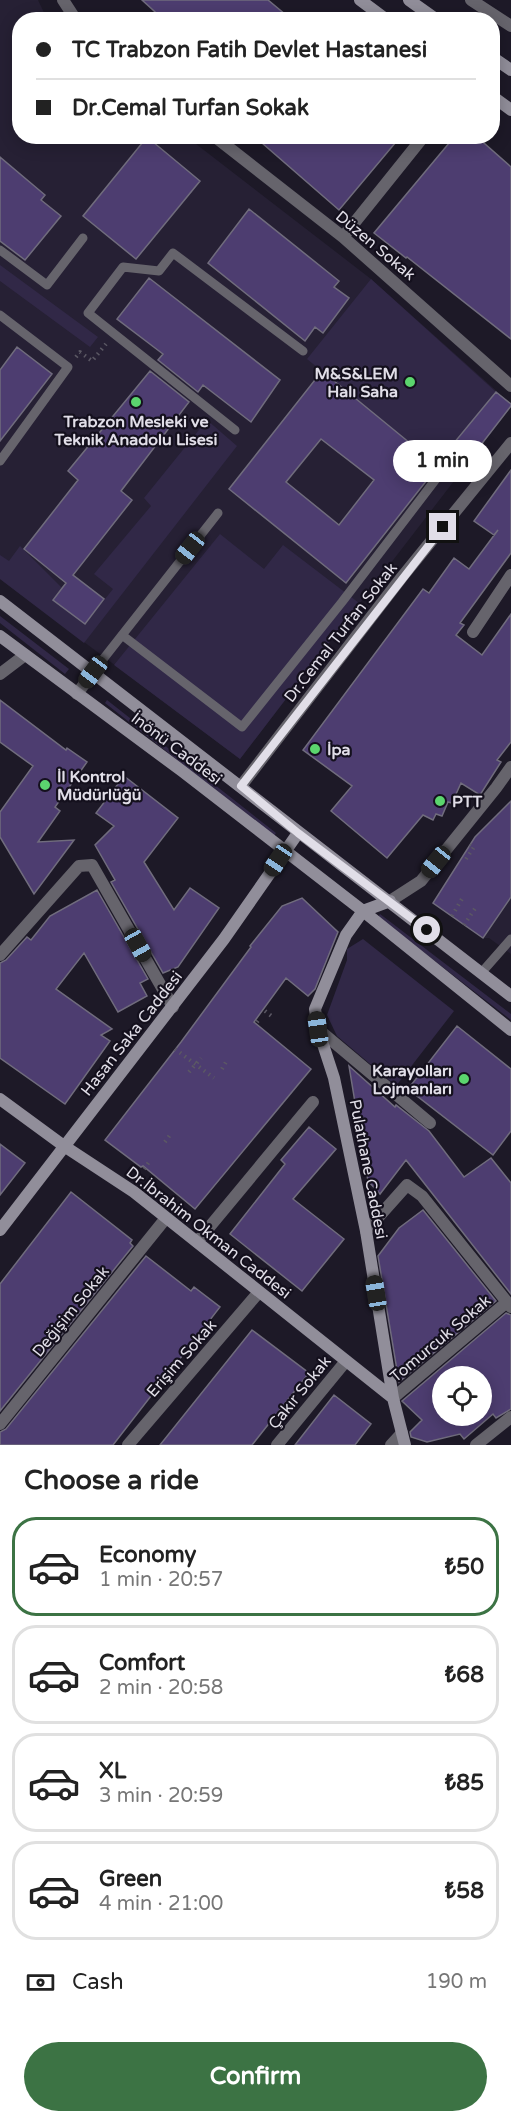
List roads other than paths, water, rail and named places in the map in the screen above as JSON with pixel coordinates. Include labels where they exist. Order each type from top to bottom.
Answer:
[{"type":"street","points":[[360,0],[376,12]]},
{"type":"street","points":[[409,0],[426,12]]},
{"type":"street","points":[[471,0],[489,12]]},
{"type":"street","name":"Düzen Sokak","points":[[224,144],[343,237],[511,386]]},
{"type":"street","points":[[343,237],[418,144]]},
{"type":"street","name":"Dr.Cemal Turfan Sokak","points":[[241,786],[402,577],[511,443]]},
{"type":"street","points":[[473,632],[511,575]]},
{"type":"street","name":"İnönü Caddesi","points":[[0,601],[511,996]]},
{"type":"street","name":"İnönü Caddesi","points":[[0,636],[182,771],[363,911],[511,1030]]},
{"type":"street","points":[[0,674],[25,655]]},
{"type":"street","points":[[77,694],[93,672]]},
{"type":"street","points":[[363,911],[390,901],[421,881],[511,767]]},
{"type":"street","name":"Hasan Saka Caddesi","points":[[0,1230],[173,1007],[298,833]]},
{"type":"street","points":[[0,955],[78,866],[92,865],[173,1007]]},
{"type":"street","name":"Pulathane Caddesi","points":[[363,911],[346,935],[315,1009],[318,1029],[334,1078],[366,1231],[393,1398],[404,1439]]},
{"type":"street","points":[[318,1029],[430,1123]]},
{"type":"street","name":"Dr.İbrahim Okman Caddesi","points":[[0,1099],[64,1146],[134,1192],[393,1398]]},
{"type":"street","points":[[197,1242],[313,1102]]},
{"type":"street","points":[[366,1231],[407,1185],[422,1196],[509,1305]]},
{"type":"street","name":"Değişim Sokak","points":[[0,1424],[166,1218]]},
{"type":"street","name":"Erişim Sokak","points":[[128,1445],[259,1292]]},
{"type":"street","name":"Tomurcuk Sokak","points":[[393,1398],[509,1305]]},
{"type":"street","name":"Çakır Sokak","points":[[277,1445],[346,1361]]},
{"type":"street","points":[[479,1444],[511,1417]]},
{"type":"street","points":[[391,1445],[404,1439]]},
{"type":"lane","points":[[0,250],[47,285],[83,238]]},
{"type":"lane","points":[[235,430],[88,313],[123,267],[159,271],[173,253],[303,351]]},
{"type":"lane","points":[[0,315],[68,367],[0,461]]},
{"type":"lane","points":[[122,635],[242,727],[436,479]]},
{"type":"lane","points":[[93,672],[218,513]]},
{"type":"lane","points":[[482,972],[511,939]]},
{"type":"place","name":"M&S&LEM Halı Saha","points":[[410,382]]},
{"type":"place","name":"Trabzon Mesleki ve Teknik Anadolu Lisesi","points":[[136,402]]},
{"type":"place","name":"İpa","points":[[315,749]]},
{"type":"place","name":"İl Kontrol Müdürlüğü","points":[[45,785]]},
{"type":"place","name":"PTT","points":[[440,801]]},
{"type":"place","name":"Karayolları Lojmanları","points":[[464,1079]]}]
